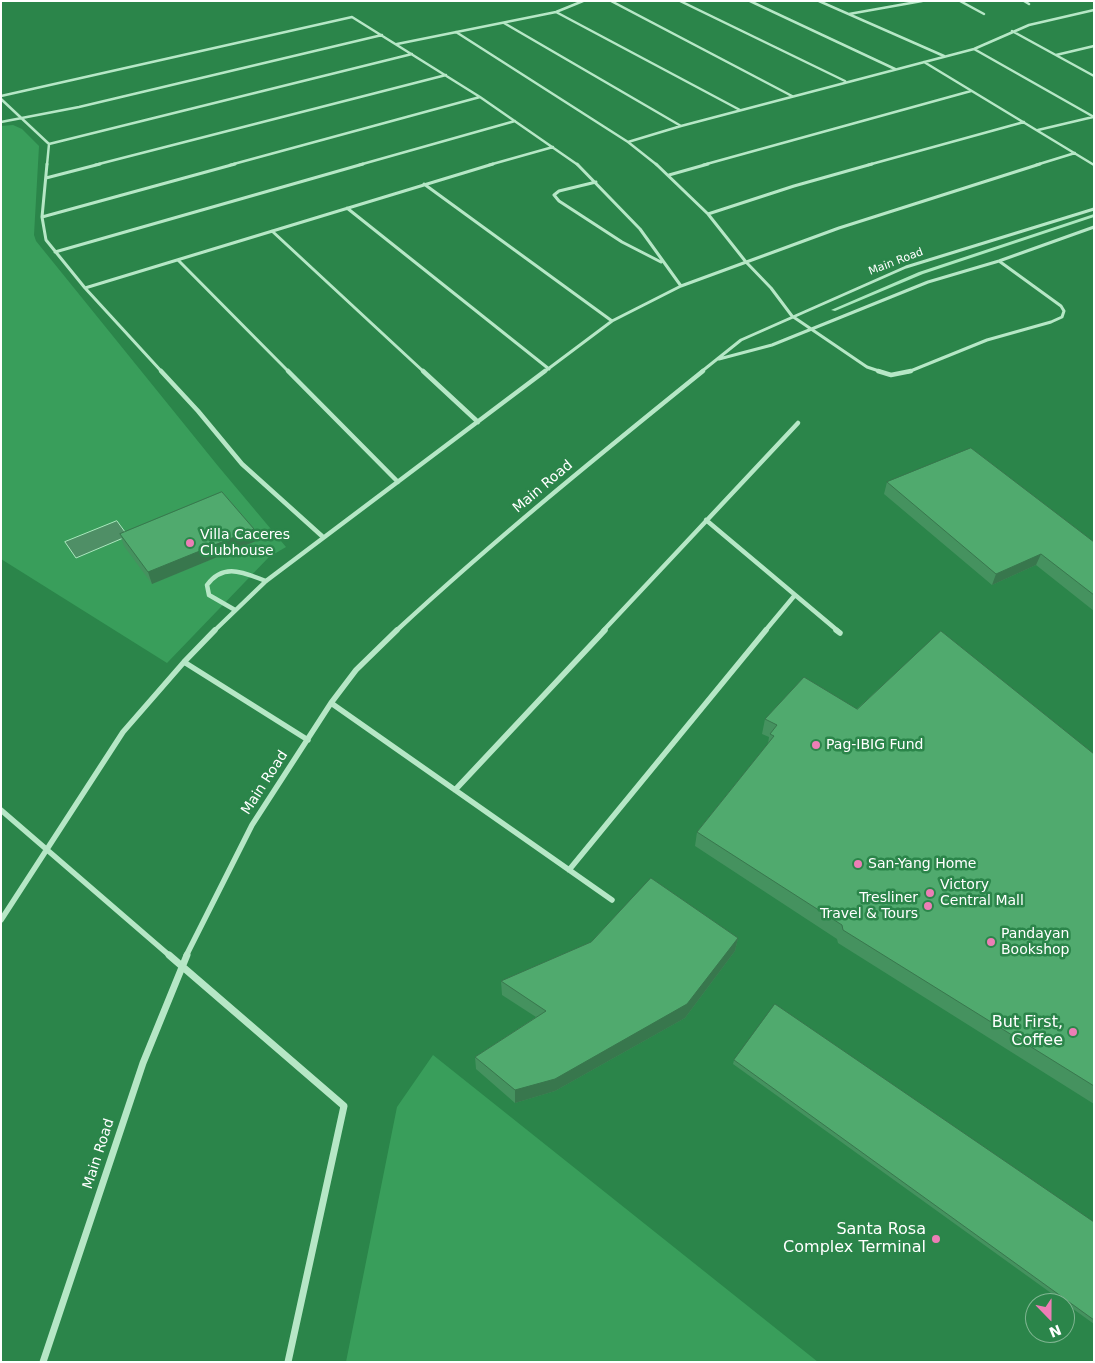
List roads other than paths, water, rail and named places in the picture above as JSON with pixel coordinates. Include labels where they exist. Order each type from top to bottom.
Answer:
[{"type":"street","points":[[397,44],[556,12],[583,1]]},
{"type":"street","points":[[611,1],[793,96]]},
{"type":"street","points":[[680,1],[845,82]]},
{"type":"street","points":[[750,1],[896,69]]},
{"type":"street","points":[[819,1],[944,56]]},
{"type":"street","points":[[848,14],[922,1]]},
{"type":"street","points":[[960,1],[984,14]]},
{"type":"street","points":[[1024,1],[1029,4]]},
{"type":"street","points":[[628,142],[681,126],[974,48],[1012,31],[1094,10]]},
{"type":"street","points":[[556,12],[740,110]]},
{"type":"street","points":[[49,144],[20,119],[1,98],[352,17],[480,97],[574,161],[640,229],[681,286]]},
{"type":"street","points":[[504,23],[681,126]]},
{"type":"street","points":[[1012,31],[1094,76]]},
{"type":"street","points":[[456,32],[628,142],[669,175],[708,214],[746,262],[771,288],[792,316],[867,367],[890,374],[903,374],[987,340],[1051,322],[1062,317],[1064,311],[1060,306],[999,261]]},
{"type":"street","points":[[1,122],[79,107],[382,35]]},
{"type":"street","points":[[1056,55],[1094,46]]},
{"type":"street","points":[[974,48],[1094,117],[1038,130]]},
{"type":"street","points":[[49,144],[412,54]]},
{"type":"street","points":[[924,62],[1094,166]]},
{"type":"street","points":[[46,178],[446,76]]},
{"type":"street","points":[[669,175],[971,91]]},
{"type":"street","points":[[42,217],[480,97]]},
{"type":"street","points":[[55,252],[516,121]]},
{"type":"street","points":[[708,214],[794,186],[1024,122]]},
{"type":"street","points":[[49,144],[42,217],[46,240],[85,288],[198,411],[242,464],[323,537]]},
{"type":"street","points":[[85,288],[553,146]]},
{"type":"street","points":[[1,920],[124,732],[184,662],[235,610],[266,581],[323,537],[612,321],[681,286],[839,228],[1075,153]]},
{"type":"street","points":[[596,182],[559,191],[554,195],[559,201],[622,242],[664,264]]},
{"type":"street","points":[[424,184],[612,321]]},
{"type":"street","points":[[347,208],[549,368]]},
{"type":"street","name":"Main Road","points":[[43,1362],[143,1063],[182,964],[252,825],[331,703],[356,670],[397,630],[513,529],[741,340],[906,267],[1094,209]]},
{"type":"street","name":"Main Road","points":[[716,360],[772,345],[928,282],[999,261],[1094,227]]},
{"type":"street","points":[[272,231],[478,422]]},
{"type":"street","points":[[178,260],[398,482]]},
{"type":"street","points":[[455,790],[798,423]]},
{"type":"street","points":[[706,520],[840,633]]},
{"type":"street","points":[[235,610],[209,595],[207,586],[210,581],[220,573],[233,571],[266,581]]},
{"type":"street","points":[[569,870],[795,595]]},
{"type":"street","points":[[184,662],[308,740]]},
{"type":"street","points":[[331,703],[612,900]]},
{"type":"street","points":[[1,810],[182,964],[344,1106],[288,1362]]},
{"type":"waterway","points":[[833,310],[921,273],[1094,215]]},
{"type":"place","name":"Villa Caceres Clubhouse","points":[[190,543]]},
{"type":"place","name":"Pag-IBIG Fund","points":[[816,745]]},
{"type":"place","name":"San-Yang Home","points":[[858,864]]},
{"type":"place","name":"Victory Central Mall","points":[[930,893]]},
{"type":"place","name":"Tresliner Travel & Tours","points":[[928,906]]},
{"type":"place","name":"Pandayan Bookshop","points":[[991,942]]},
{"type":"place","name":"But First, Coffee","points":[[1073,1032]]},
{"type":"place","name":"Santa Rosa Complex Terminal","points":[[936,1239]]}]
